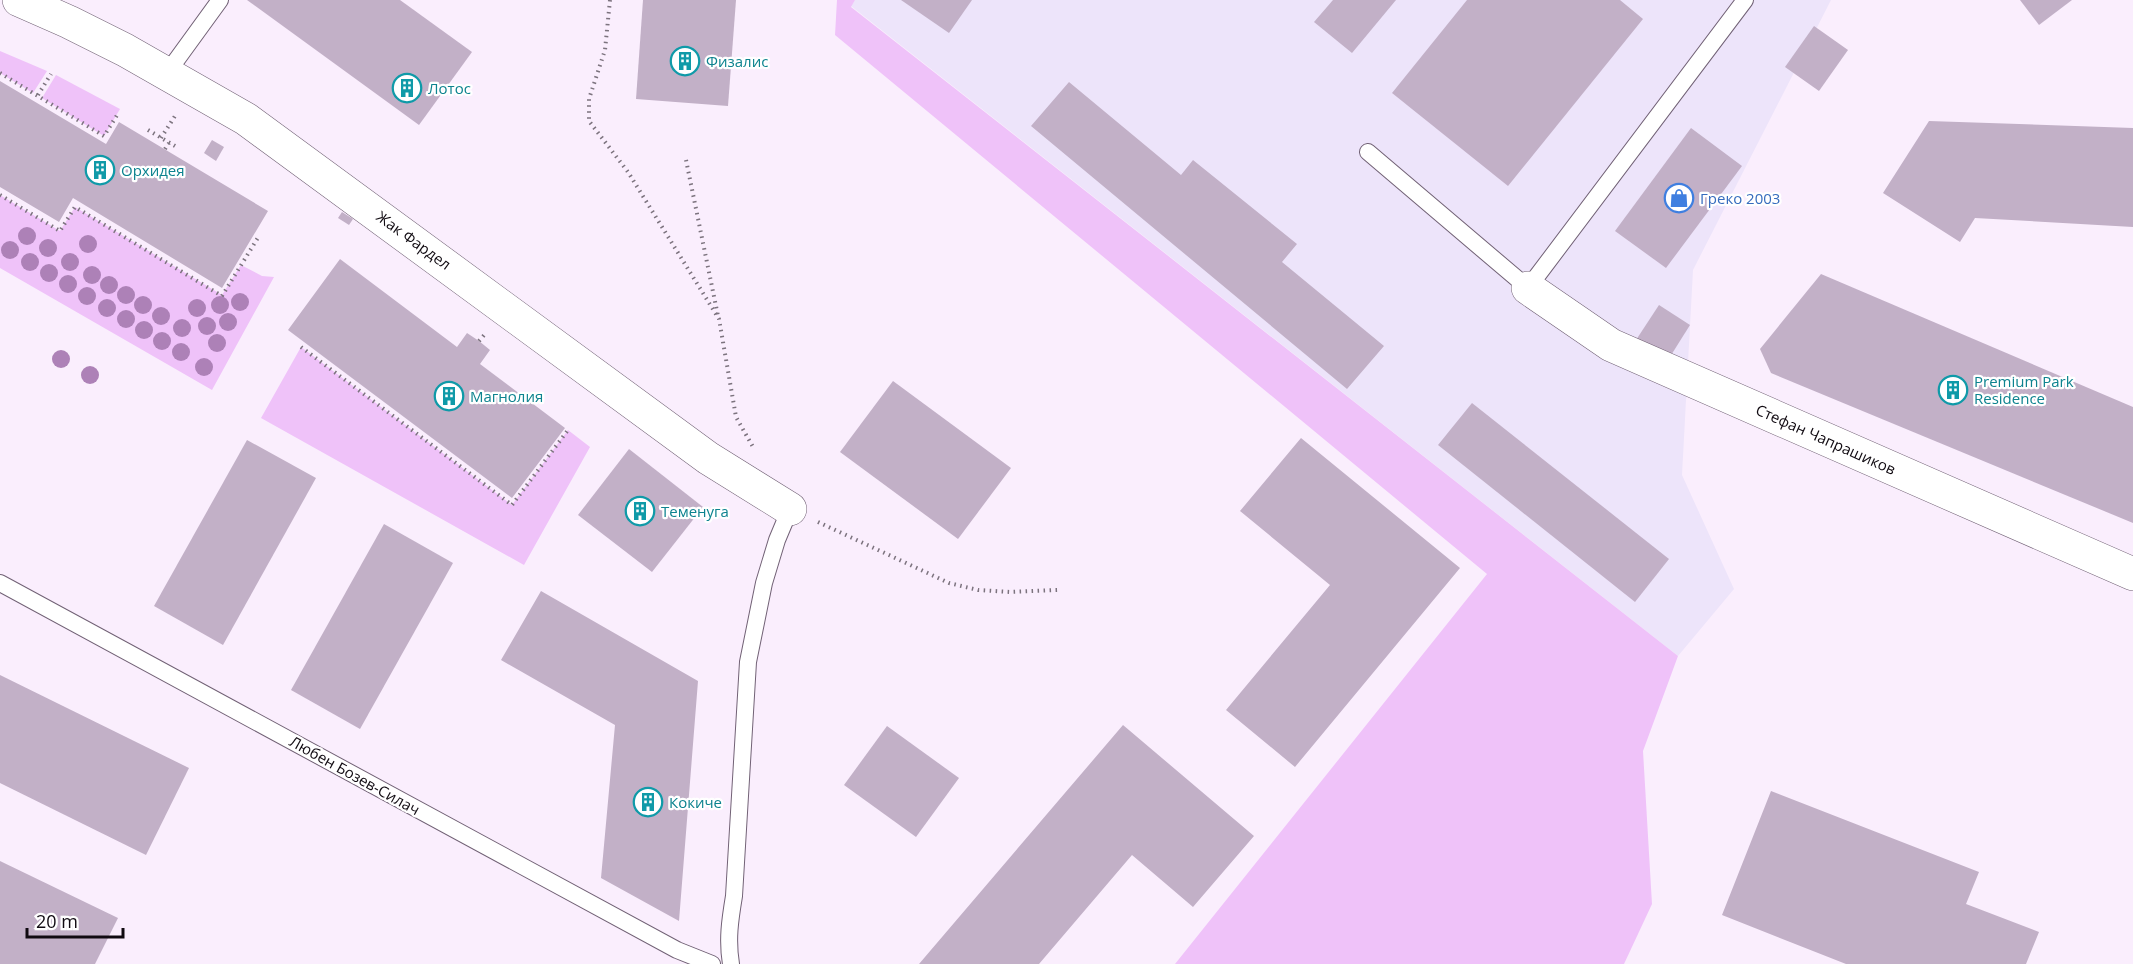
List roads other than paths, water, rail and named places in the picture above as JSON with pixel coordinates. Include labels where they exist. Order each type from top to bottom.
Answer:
[{"type":"street","name":"Жак Фардел","points":[[19,0],[69,22],[167,73],[246,119],[708,458],[790,509]]},
{"type":"street","name":"Стефан Чапрашиков","points":[[1528,288],[1611,345],[2133,574]]},
{"type":"lane","points":[[167,73],[220,0]]},
{"type":"lane","points":[[1368,152],[1528,288],[1745,0]]},
{"type":"lane","points":[[731,964],[729,925],[734,896],[748,662],[764,583],[777,540],[790,509]]},
{"type":"lane","name":"Любен Бозев-Силач","points":[[0,583],[677,950],[712,964]]},
{"type":"place","name":"Физалис","points":[[685,61]]},
{"type":"place","name":"Лотос","points":[[407,88]]},
{"type":"place","name":"Орхидея","points":[[100,170]]},
{"type":"place","name":"Греко 2003","points":[[1679,198]]},
{"type":"place","name":"Premium Park Residence","points":[[1953,390]]},
{"type":"place","name":"Магнолия","points":[[449,396]]},
{"type":"place","name":"Теменуга","points":[[640,511]]},
{"type":"place","name":"Кокиче","points":[[648,802]]}]
